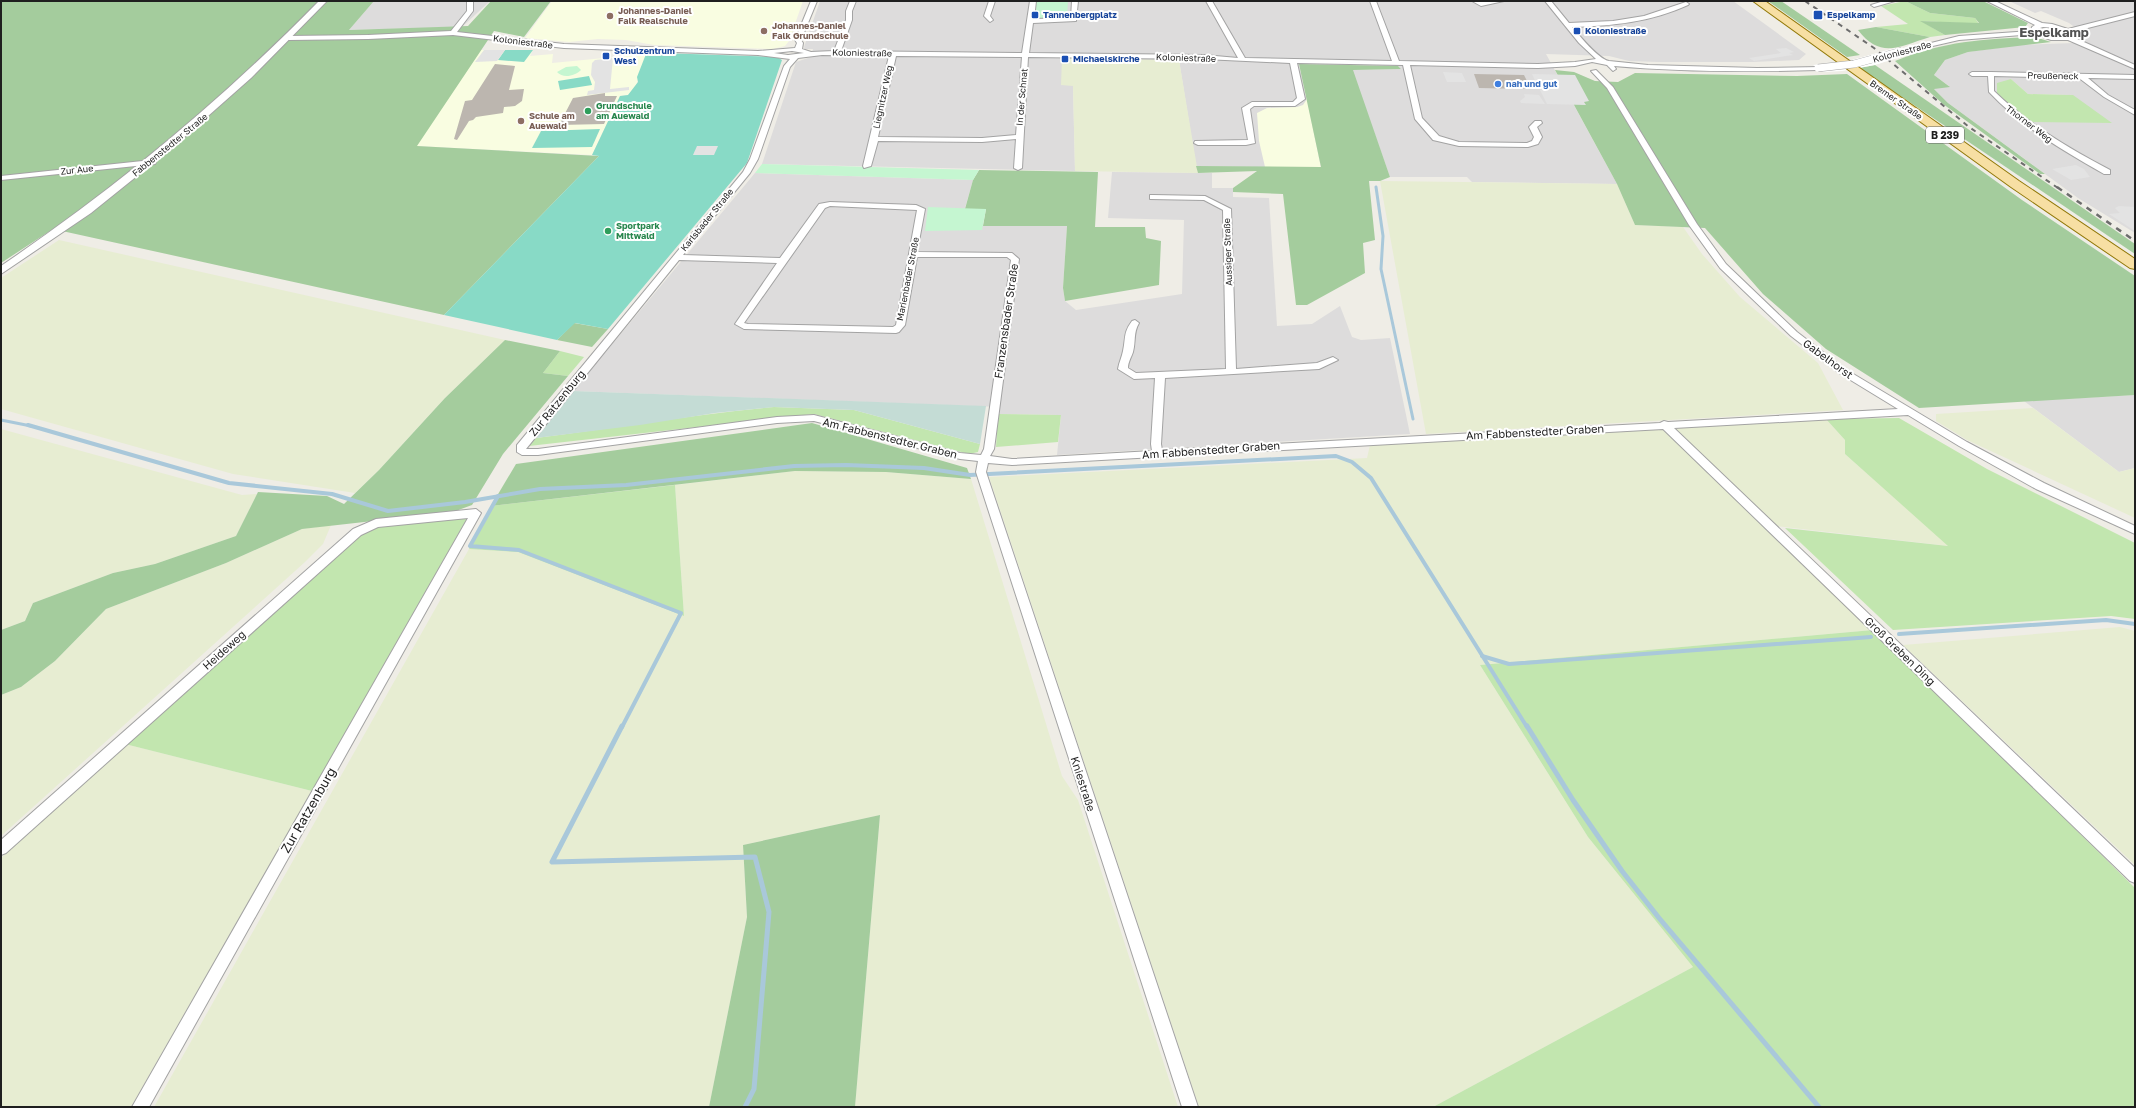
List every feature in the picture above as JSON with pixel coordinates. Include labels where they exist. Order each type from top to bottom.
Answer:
[{"type":"main road","name":"Bremer Straße","points":[[1758,1],[2015,184],[2135,264]]},
{"type":"street","name":"Fabbenstedter Straße","points":[[1,271],[55,234],[152,162],[200,121],[289,38],[323,1]]},
{"type":"street","points":[[453,33],[470,11],[470,1]]},
{"type":"street","points":[[787,66],[784,53],[798,40],[814,1]]},
{"type":"street","points":[[837,53],[849,20],[849,11],[853,1]]},
{"type":"street","points":[[990,20],[987,16],[992,1]]},
{"type":"street","points":[[1025,56],[1033,1]]},
{"type":"street","points":[[1030,21],[1074,20],[1075,1]]},
{"type":"street","points":[[1209,1],[1243,60]]},
{"type":"street","points":[[1373,1],[1396,62]]},
{"type":"street","points":[[1475,1],[1482,4],[1501,1]]},
{"type":"street","points":[[1548,1],[1584,45],[1610,68]]},
{"type":"street","points":[[1874,5],[1892,1]]},
{"type":"street","points":[[1990,1],[2041,25],[2054,26],[2067,31],[2072,35],[2069,38]]},
{"type":"street","points":[[1568,25],[1619,22],[1674,10],[1686,4]]},
{"type":"street","points":[[2067,31],[2135,14]]},
{"type":"street","points":[[2041,25],[2034,28],[2037,32],[2053,38],[2069,38],[2135,67]]},
{"type":"street","name":"Koloniestraße","points":[[289,38],[368,37],[453,33],[539,45],[784,53],[1204,57],[1243,60],[1406,62],[1588,66],[1610,68],[1648,67],[1789,70],[1854,64],[1959,38],[2037,32]]},
{"type":"street","points":[[798,40],[800,42],[798,53]]},
{"type":"street","points":[[1584,45],[1588,66],[1601,60]]},
{"type":"street","name":"Karlsbader Straße","points":[[595,356],[752,163],[787,66],[798,53]]},
{"type":"street","name":"Liegnitzer Weg","points":[[867,166],[893,54]]},
{"type":"street","name":"In der Schnat","points":[[1018,168],[1025,56]]},
{"type":"street","points":[[1198,143],[1246,144],[1252,141],[1246,108],[1252,104],[1294,104],[1301,100],[1293,61]]},
{"type":"street","points":[[1406,62],[1414,103],[1419,119],[1436,138],[1459,144],[1528,145],[1535,142],[1538,138],[1534,127],[1538,123]]},
{"type":"street","name":"Gabelhorst","points":[[1588,66],[1610,87],[1693,225],[1723,266],[1794,334],[1842,371],[1908,412],[2040,486],[2135,530]]},
{"type":"street","name":"Gabelhorst","points":[[1610,68],[1610,87]]},
{"type":"street","name":"Preußeneck","points":[[1972,74],[2135,77]]},
{"type":"street","name":"Thorner Weg","points":[[1991,74],[1991,91],[2002,103],[2051,141],[2107,172]]},
{"type":"street","points":[[2081,76],[2106,96],[2135,113]]},
{"type":"street","name":"In der Schnat","points":[[950,140],[1019,137]]},
{"type":"street","name":"Liegnitzer Weg","points":[[874,139],[950,140]]},
{"type":"street","name":"Zur Aue","points":[[1,178],[152,162]]},
{"type":"street","name":"Aussiger Straße","points":[[1153,197],[1205,198],[1227,209],[1231,372]]},
{"type":"street","name":"Marienbader Straße","points":[[830,204],[916,207],[921,209],[900,325],[896,330],[747,327],[739,324],[782,261],[822,206],[830,204]]},
{"type":"street","name":"Franzensbader Straße","points":[[914,254],[1009,255],[1015,258],[989,449],[983,460]]},
{"type":"street","points":[[677,257],[782,261]]},
{"type":"street","points":[[1136,323],[1130,330],[1128,352],[1124,360],[1123,369],[1134,376],[1160,376],[1319,366],[1333,360]]},
{"type":"street","name":"Zur Ratzenburg","points":[[522,452],[521,447],[595,356]]},
{"type":"street","points":[[1158,454],[1156,444],[1160,376]]},
{"type":"street","name":"Am Fabbenstedter Graben","points":[[522,452],[538,452],[777,420],[814,418],[960,456],[983,460],[1012,462],[1664,424],[1908,412]]},
{"type":"street","name":"Groß Greben Ding","points":[[1664,424],[2135,877]]},
{"type":"street","name":"Kniestraße","points":[[983,460],[982,475],[1190,1107]]},
{"type":"street","name":"Zur Ratzenburg","points":[[140,1107],[476,513]]},
{"type":"street","name":"Heideweg","points":[[1,848],[357,532],[376,523],[476,513]]},
{"type":"shaded area","points":[[374,1],[490,1],[462,27],[349,30]]},
{"type":"shaded area","points":[[552,1],[803,1],[789,41],[785,46],[773,49],[654,45],[626,40],[598,39],[569,42],[525,38]]},
{"type":"shaded area","points":[[820,1],[1733,1],[1806,54],[1799,60],[1753,62],[1659,62],[1629,61],[1609,56],[1546,54],[1617,184],[1472,182],[1467,177],[1390,177],[1352,70],[1401,69],[1398,66],[1299,64],[1321,168],[1196,166],[1179,60],[1073,86],[1075,171],[762,164],[796,62],[811,57],[813,49],[805,49],[804,47]]},
{"type":"shaded area","points":[[2009,1],[2135,1],[2135,233],[2078,198],[1948,103],[1933,88],[1949,86],[1934,75],[1945,60],[1968,52],[2019,45],[2074,43],[2082,39],[2084,34],[2069,23],[2041,11],[2035,13]],"holes":[[[2011,79],[2028,94],[2073,95],[2006,103]]]},
{"type":"shaded area","points":[[1786,48],[1794,52],[1789,53],[1793,55],[1754,61],[1749,58],[1781,53],[1776,49]]},
{"type":"shaded area","name":"Schule am Auewald","points":[[481,50],[533,50],[530,56],[553,54],[552,63],[646,54],[636,86],[628,95],[620,96],[592,155],[416,146]]},
{"type":"shaded area","points":[[484,50],[505,50],[497,61],[475,62]]},
{"type":"shaded area","points":[[613,58],[610,89],[629,87],[629,90],[587,95],[588,91],[594,90],[595,82],[591,75],[592,63],[595,60]]},
{"type":"shaded area","points":[[1062,58],[1179,60],[1198,173],[1075,171],[1073,86],[1061,85]]},
{"type":"shaded area","points":[[1443,72],[1462,73],[1466,82],[1447,82]]},
{"type":"shaded area","points":[[1532,74],[1575,75],[1589,101],[1584,102],[1586,105],[1547,104],[1540,90],[1546,90],[1539,89]]},
{"type":"shaded area","points":[[1524,94],[1539,95],[1545,104],[1521,103],[1520,101],[1525,97]]},
{"type":"shaded area","points":[[1307,99],[1321,168],[1265,167],[1259,141],[1257,113],[1267,108],[1297,107],[1303,105]]},
{"type":"shaded area","points":[[697,146],[718,146],[714,155],[693,155]]},
{"type":"shaded area","points":[[2076,165],[2084,169],[2090,177],[2071,180],[2052,169]]},
{"type":"shaded area","points":[[1112,172],[1212,173],[1212,188],[1233,188],[1233,197],[1269,198],[1277,326],[1312,324],[1340,306],[1352,337],[1361,340],[1390,338],[1410,434],[1057,455],[1061,415],[998,414],[1000,407],[573,391],[755,173],[973,180],[965,208],[983,226],[1067,226],[1063,288],[1065,301],[1076,310],[1182,294],[1184,220],[1108,218]]},
{"type":"shaded area","points":[[1380,181],[1617,184],[1635,225],[1683,227],[1702,254],[1740,297],[1818,363],[1843,410],[1426,434]]},
{"type":"shaded area","points":[[2119,206],[2135,207],[2135,231],[2109,214],[2120,213],[2115,208]]},
{"type":"shaded area","points":[[59,240],[505,340],[445,398],[379,470],[355,493],[233,474],[1,409],[1,278]]},
{"type":"shaded area","points":[[573,391],[986,406],[980,444],[854,410],[774,407],[715,413],[640,425],[536,438]]},
{"type":"shaded area","points":[[2135,395],[2135,468],[2119,472],[2024,401]]},
{"type":"shaded area","points":[[2033,408],[2119,472],[2135,468],[2135,518],[1967,440],[1936,421],[1936,414]]},
{"type":"shaded area","points":[[1826,419],[1845,440],[1845,454],[1949,546],[1775,526],[1670,426]]},
{"type":"shaded area","points":[[1662,428],[1873,630],[1480,665],[1588,837],[1693,967],[1433,1107],[1199,1107],[989,477],[1367,458],[1370,445]]},
{"type":"shaded area","points":[[1,429],[242,495],[257,494],[236,536],[155,564],[113,573],[33,603],[25,621],[1,630]]},
{"type":"shaded area","points":[[795,471],[886,472],[971,479],[1062,776],[1078,800],[1178,1107],[855,1107],[880,815],[743,845],[747,917],[709,1107],[154,1107],[469,549],[518,552],[684,616],[675,485]]},
{"type":"shaded area","points":[[331,525],[323,544],[305,562],[1,836],[1,695],[21,687],[55,661],[106,609],[226,563],[302,529]]},
{"type":"shaded area","points":[[2120,627],[2135,631],[2135,865],[1903,645]]},
{"type":"shaded area","points":[[125,744],[312,791],[131,1107],[1,1107],[1,858]]},
{"type":"green space","points":[[1,1],[374,1],[349,30],[468,26],[491,1],[551,1],[524,37],[494,31],[417,146],[599,156],[444,315],[53,229],[1,263]]},
{"type":"green space","points":[[1036,1],[1068,1],[1067,16],[1069,18],[1035,18]]},
{"type":"green space","points":[[1768,1],[1781,1],[1860,55],[1847,57]]},
{"type":"green space","points":[[1905,1],[1930,13],[1975,18],[1979,24],[1921,21],[1945,35],[1930,37],[1876,27],[1908,24],[1881,6]]},
{"type":"green space","points":[[1905,1],[1983,1],[2028,23],[2025,27],[1945,35],[1920,21],[1979,23],[1975,18],[1930,13]]},
{"type":"green space","points":[[1876,27],[1930,37],[1900,47],[1883,48],[1866,39],[1858,30]]},
{"type":"green space","points":[[2035,37],[2051,42],[1968,52],[1945,60],[1934,75],[1950,87],[1934,89],[1948,103],[2045,174],[2040,174],[1943,104],[1895,61],[1931,49],[1964,42]]},
{"type":"green space","points":[[505,50],[533,50],[524,62],[498,60]]},
{"type":"green space","name":"Sportpark Mittwald","points":[[661,53],[777,57],[782,60],[747,163],[608,329],[575,323],[557,340],[444,315],[599,156],[592,155],[620,96],[628,95],[638,82],[637,77],[646,54]]},
{"type":"green space","points":[[1299,64],[1398,66],[1401,69],[1353,70],[1390,177],[1380,181],[1369,181],[1375,240],[1363,243],[1365,273],[1307,305],[1296,305],[1283,194],[1233,192],[1233,188],[1257,171],[1198,173],[1196,166],[1321,167]]},
{"type":"green space","points":[[1875,65],[2135,244],[2135,254],[1859,68]]},
{"type":"green space","points":[[577,66],[581,70],[569,76],[562,75],[557,72],[566,67]]},
{"type":"green space","points":[[1555,70],[1574,72],[1595,81],[1618,82],[1635,73],[1797,76],[1847,74],[2022,200],[2135,276],[2135,395],[1919,408],[1826,349],[1763,294],[1705,228],[1635,225],[1617,184]]},
{"type":"green space","points":[[589,76],[592,85],[560,90],[558,81]]},
{"type":"green space","points":[[2011,79],[2028,94],[2073,95],[2112,123],[2027,122],[1997,93],[1997,83]]},
{"type":"green space","points":[[600,129],[592,147],[532,148],[541,131]]},
{"type":"green space","points":[[762,164],[979,170],[973,180],[755,173]]},
{"type":"green space","points":[[979,170],[1098,172],[1095,227],[1145,227],[1146,238],[1161,241],[1159,285],[1065,301],[1063,288],[1067,226],[983,226],[986,209],[965,209],[973,180]]},
{"type":"green space","points":[[928,207],[986,209],[982,230],[925,231]]},
{"type":"green space","points":[[574,323],[608,329],[592,347],[557,340]]},
{"type":"green space","points":[[505,340],[560,351],[543,373],[568,376],[503,454],[472,505],[453,512],[302,529],[226,563],[106,609],[55,661],[21,687],[1,695],[1,630],[25,621],[33,603],[113,573],[155,564],[236,536],[258,492],[327,496],[344,504],[379,470],[445,398]]},
{"type":"green space","points":[[560,351],[584,357],[568,376],[543,373]]},
{"type":"green space","points":[[774,407],[854,410],[980,444],[978,452],[969,454],[814,414],[529,446],[536,438],[685,417]]},
{"type":"green space","points":[[998,414],[1061,415],[1058,442],[996,447]]},
{"type":"green space","points":[[1899,418],[1987,469],[2135,543],[2135,619],[2111,616],[1893,630],[1785,528],[1948,546],[1845,454],[1845,440],[1826,419]]},
{"type":"green space","points":[[812,423],[967,468],[971,479],[886,472],[795,471],[491,506],[516,464]]},
{"type":"green space","points":[[675,485],[684,616],[518,552],[469,549],[491,506]]},
{"type":"green space","points":[[468,517],[312,791],[125,744],[359,534],[378,527]]},
{"type":"green space","points":[[1873,630],[2135,888],[2135,1107],[1433,1107],[1693,967],[1588,837],[1480,665]]},
{"type":"green space","points":[[880,815],[855,1107],[709,1107],[747,917],[743,845]]},
{"type":"pier","points":[[1895,48],[1909,54],[1875,65],[1842,71],[1823,72],[1813,65],[1848,61]]},
{"type":"building","name":"Schule am Auewald","points":[[495,64],[515,66],[509,90],[524,89],[522,101],[515,106],[504,107],[503,113],[476,117],[469,121],[457,140],[454,139],[465,101],[472,100]]},
{"type":"building","name":"nah und gut","points":[[1474,74],[1524,75],[1531,89],[1479,88]]},
{"type":"building","name":"Grundschule am Auewald","points":[[605,93],[605,96],[617,96],[604,124],[559,125],[573,98]]},
{"type":"waterway","points":[[1376,187],[1383,236],[1381,269],[1413,419]]},
{"type":"waterway","points":[[1,420],[31,426]]},
{"type":"waterway","points":[[28,425],[229,483],[332,494],[388,511],[465,502],[498,496]]},
{"type":"waterway","points":[[498,496],[540,489],[626,485],[794,466],[846,465],[924,468],[970,475],[1336,456],[1352,462],[1371,478],[1483,656]]},
{"type":"waterway","points":[[498,496],[470,546],[519,550],[681,613],[622,727]]},
{"type":"waterway","points":[[1899,634],[2106,620],[2135,624]]},
{"type":"waterway","points":[[1483,656],[1509,664],[1871,637]]},
{"type":"waterway","points":[[1483,656],[1527,727]]},
{"type":"waterway","points":[[622,726],[552,862],[755,857],[769,912],[754,1089],[745,1107]]},
{"type":"waterway","points":[[1527,726],[1573,800],[1622,871],[1659,918],[1819,1107]]},
{"type":"railway","points":[[1805,1],[1874,48],[1969,127],[2058,188]]},
{"type":"railway","points":[[2057,187],[2135,241]]},
{"type":"place","name":"Tannenbergplatz","points":[[1035,15]]},
{"type":"place","name":"Espelkamp","points":[[1818,15]]},
{"type":"place","name":"Johannes-Daniel Falk Realschule","points":[[610,16]]},
{"type":"place","name":"Johannes-Daniel Falk Grundschule","points":[[764,31]]},
{"type":"place","name":"Koloniestraße","points":[[1577,31]]},
{"type":"place","name":"Schulzentrum West","points":[[606,56]]},
{"type":"place","name":"Michaelskirche","points":[[1065,59]]},
{"type":"place","name":"nah und gut","points":[[1498,84]]},
{"type":"place","name":"Grundschule am Auewald","points":[[588,111]]},
{"type":"place","name":"Schule am Auewald","points":[[521,121]]},
{"type":"place","name":"Sportpark Mittwald","points":[[608,231]]},
{"type":"district","name":"Espelkamp","points":[[2054,32]]}]
